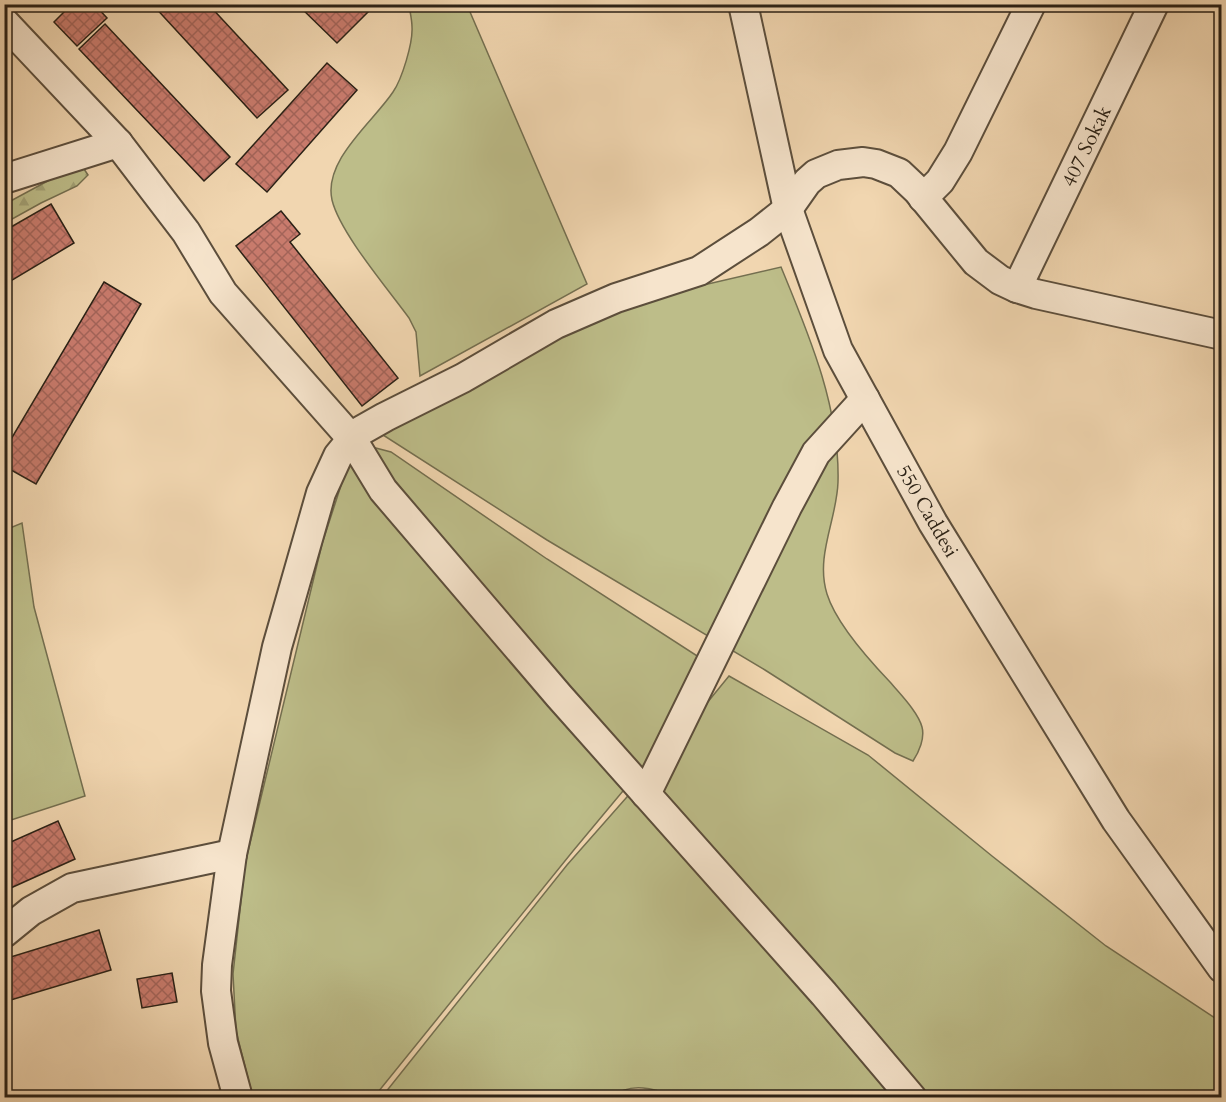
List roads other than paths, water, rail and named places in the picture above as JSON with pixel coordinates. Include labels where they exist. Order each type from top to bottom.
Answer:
[{"type":"street","name":"550 Caddesi","points":[[743,4],[788,209],[838,350],[933,523],[1116,820],[1221,968]]},
{"type":"street","points":[[924,198],[940,181],[958,152],[1031,4]]},
{"type":"street","name":"407 Sokak","points":[[1017,288],[1154,4]]},
{"type":"street","points":[[4,22],[118,143],[186,232],[223,293],[352,439],[383,490],[559,696],[824,994],[912,1098]]},
{"type":"street","points":[[4,179],[118,143]]},
{"type":"street","points":[[238,1098],[223,1043],[216,992],[217,966],[232,854],[278,647],[321,493],[338,456],[362,430],[463,378],[556,324],[616,298],[699,271],[759,232],[788,209],[807,182],[816,174],[850,162],[863,162],[888,168],[908,181],[976,262],[1017,288],[1221,335]]},
{"type":"street","points":[[4,195],[16,189],[30,174],[31,169]]},
{"type":"street","points":[[646,794],[787,507],[816,453],[865,399]]},
{"type":"street","points":[[4,933],[31,911],[72,888],[232,854]]}]
